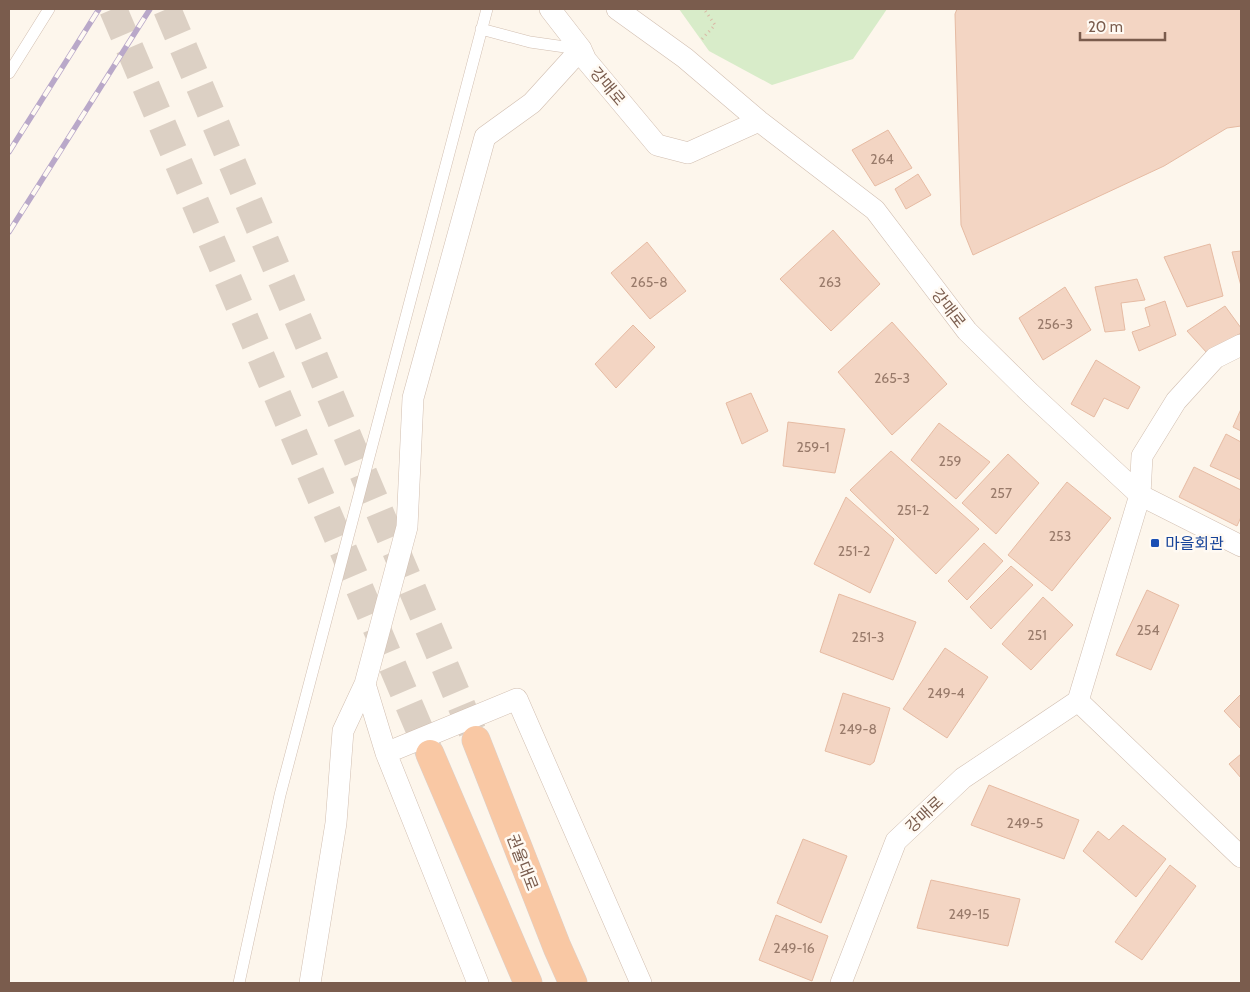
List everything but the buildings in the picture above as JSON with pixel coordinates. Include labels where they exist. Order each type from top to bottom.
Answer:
[{"type":"highway","name":"권율대로","points":[[476,740],[557,947],[573,983]]},
{"type":"highway","points":[[430,754],[528,983]]},
{"type":"street","name":"강매로","points":[[550,9],[581,49],[586,60],[658,145],[688,153],[759,121]]},
{"type":"street","name":"강매로","points":[[617,9],[685,58],[759,121],[875,210],[967,331],[1140,496],[1241,546]]},
{"type":"street","points":[[310,983],[336,823],[343,731],[365,684],[407,527],[413,398],[485,137],[532,102],[581,49]]},
{"type":"street","points":[[1241,346],[1215,358],[1176,401],[1142,456],[1140,496],[1078,702],[1241,857]]},
{"type":"street","points":[[365,684],[386,753],[478,983]]},
{"type":"street","points":[[386,753],[517,700],[641,983]]},
{"type":"street","name":"강매로","points":[[841,983],[896,840],[963,778],[1078,702]]},
{"type":"lane","points":[[9,73],[49,9]]},
{"type":"lane","points":[[239,983],[280,795],[487,9]]},
{"type":"lane","points":[[481,28],[530,42],[581,49]]},
{"type":"path","points":[[685,58],[715,25],[704,9]]},
{"type":"green space","points":[[679,9],[887,9],[853,59],[772,85],[709,51]]},
{"type":"tunnel","points":[[113,9],[430,754]]},
{"type":"tunnel","points":[[167,9],[476,740]]},
{"type":"railway","points":[[9,152],[99,9]]},
{"type":"railway","points":[[9,232],[150,9]]},
{"type":"place","name":"마을회관","points":[[1155,543]]}]
